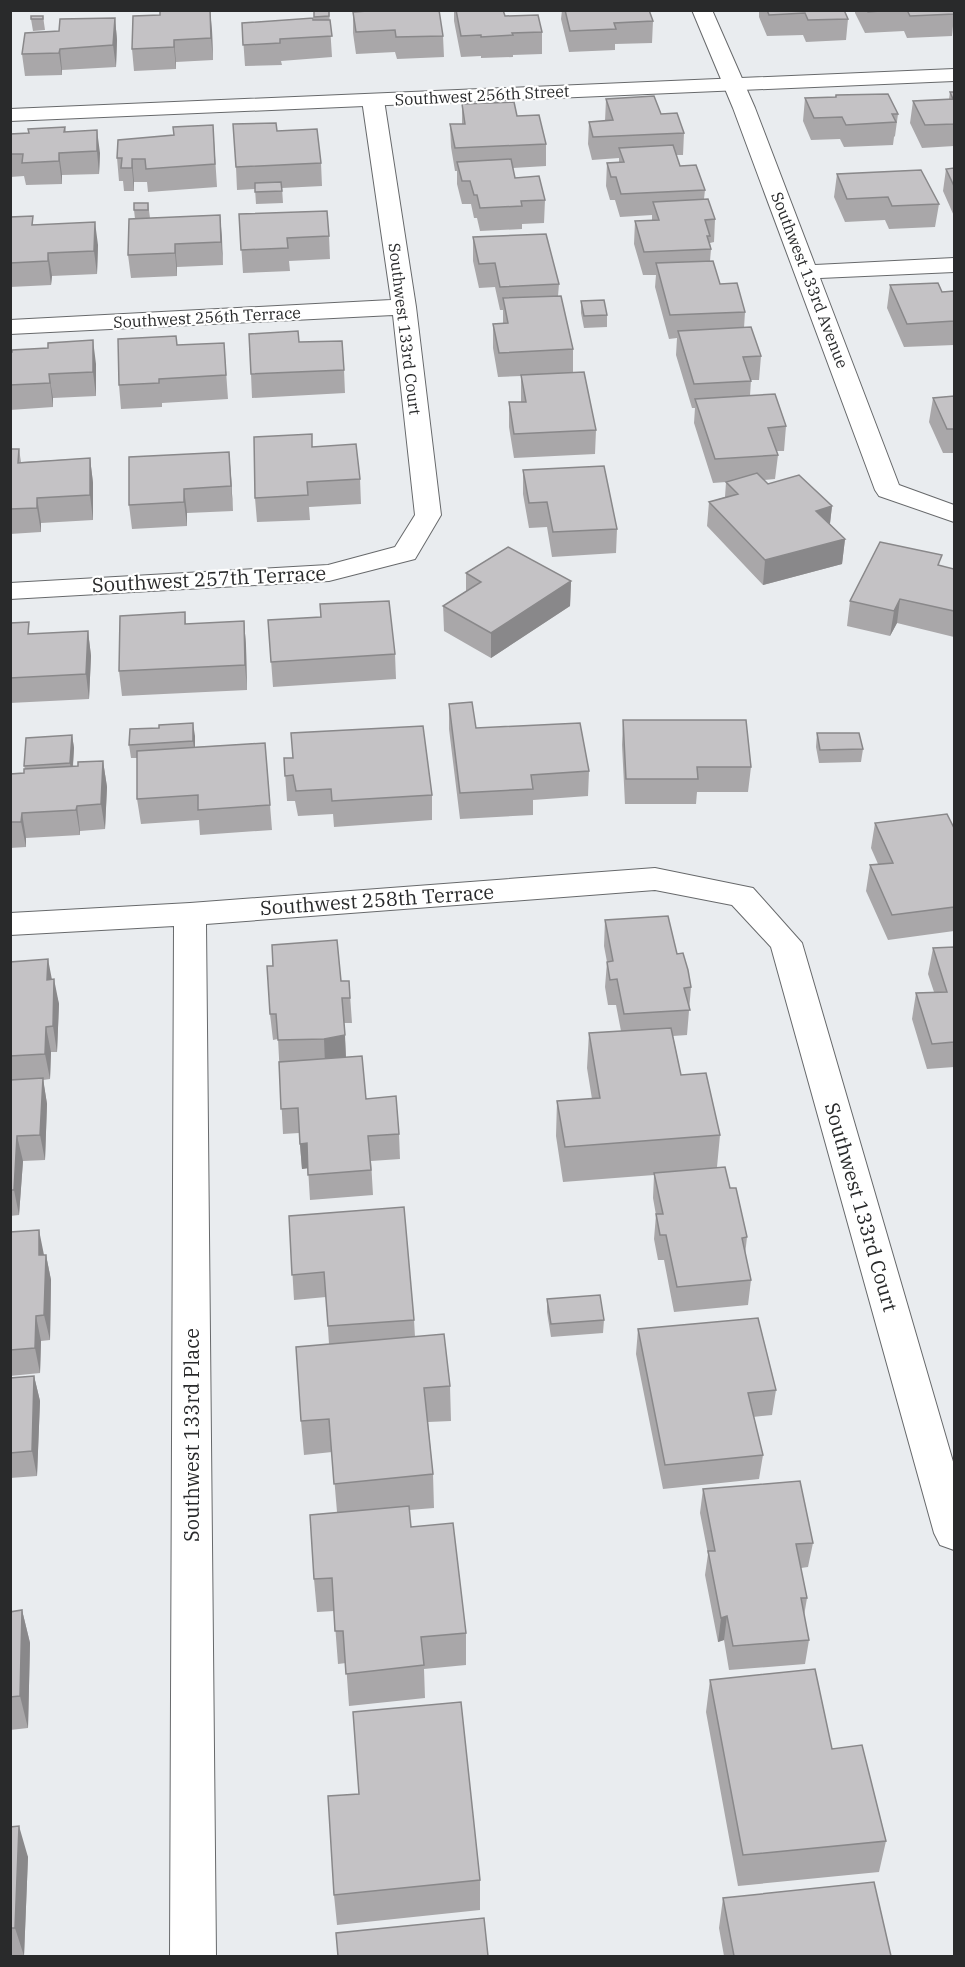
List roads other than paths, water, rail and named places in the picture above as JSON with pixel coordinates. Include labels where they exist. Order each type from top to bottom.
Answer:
[{"type":"street","name":"Southwest 133rd Avenue","points":[[702,10],[735,84],[808,272],[888,490],[952,514]]},
{"type":"street","name":"Southwest 256th Street","points":[[10,115],[954,75]]},
{"type":"street","name":"Southwest 133rd Court","points":[[373,100],[404,308],[428,514],[405,553]]},
{"type":"street","points":[[808,272],[954,265]]},
{"type":"street","name":"Southwest 256th Terrace","points":[[10,327],[404,308]]},
{"type":"street","name":"Southwest 257th Terrace","points":[[10,591],[329,573],[405,553]]},
{"type":"street","name":"Southwest 258th Terrace","points":[[10,924],[190,914],[655,879],[742,896]]},
{"type":"street","name":"Southwest 133rd Court","points":[[742,896],[786,943],[954,1533]]},
{"type":"street","name":"Southwest 133rd Place","points":[[190,914],[193,1956]]}]
